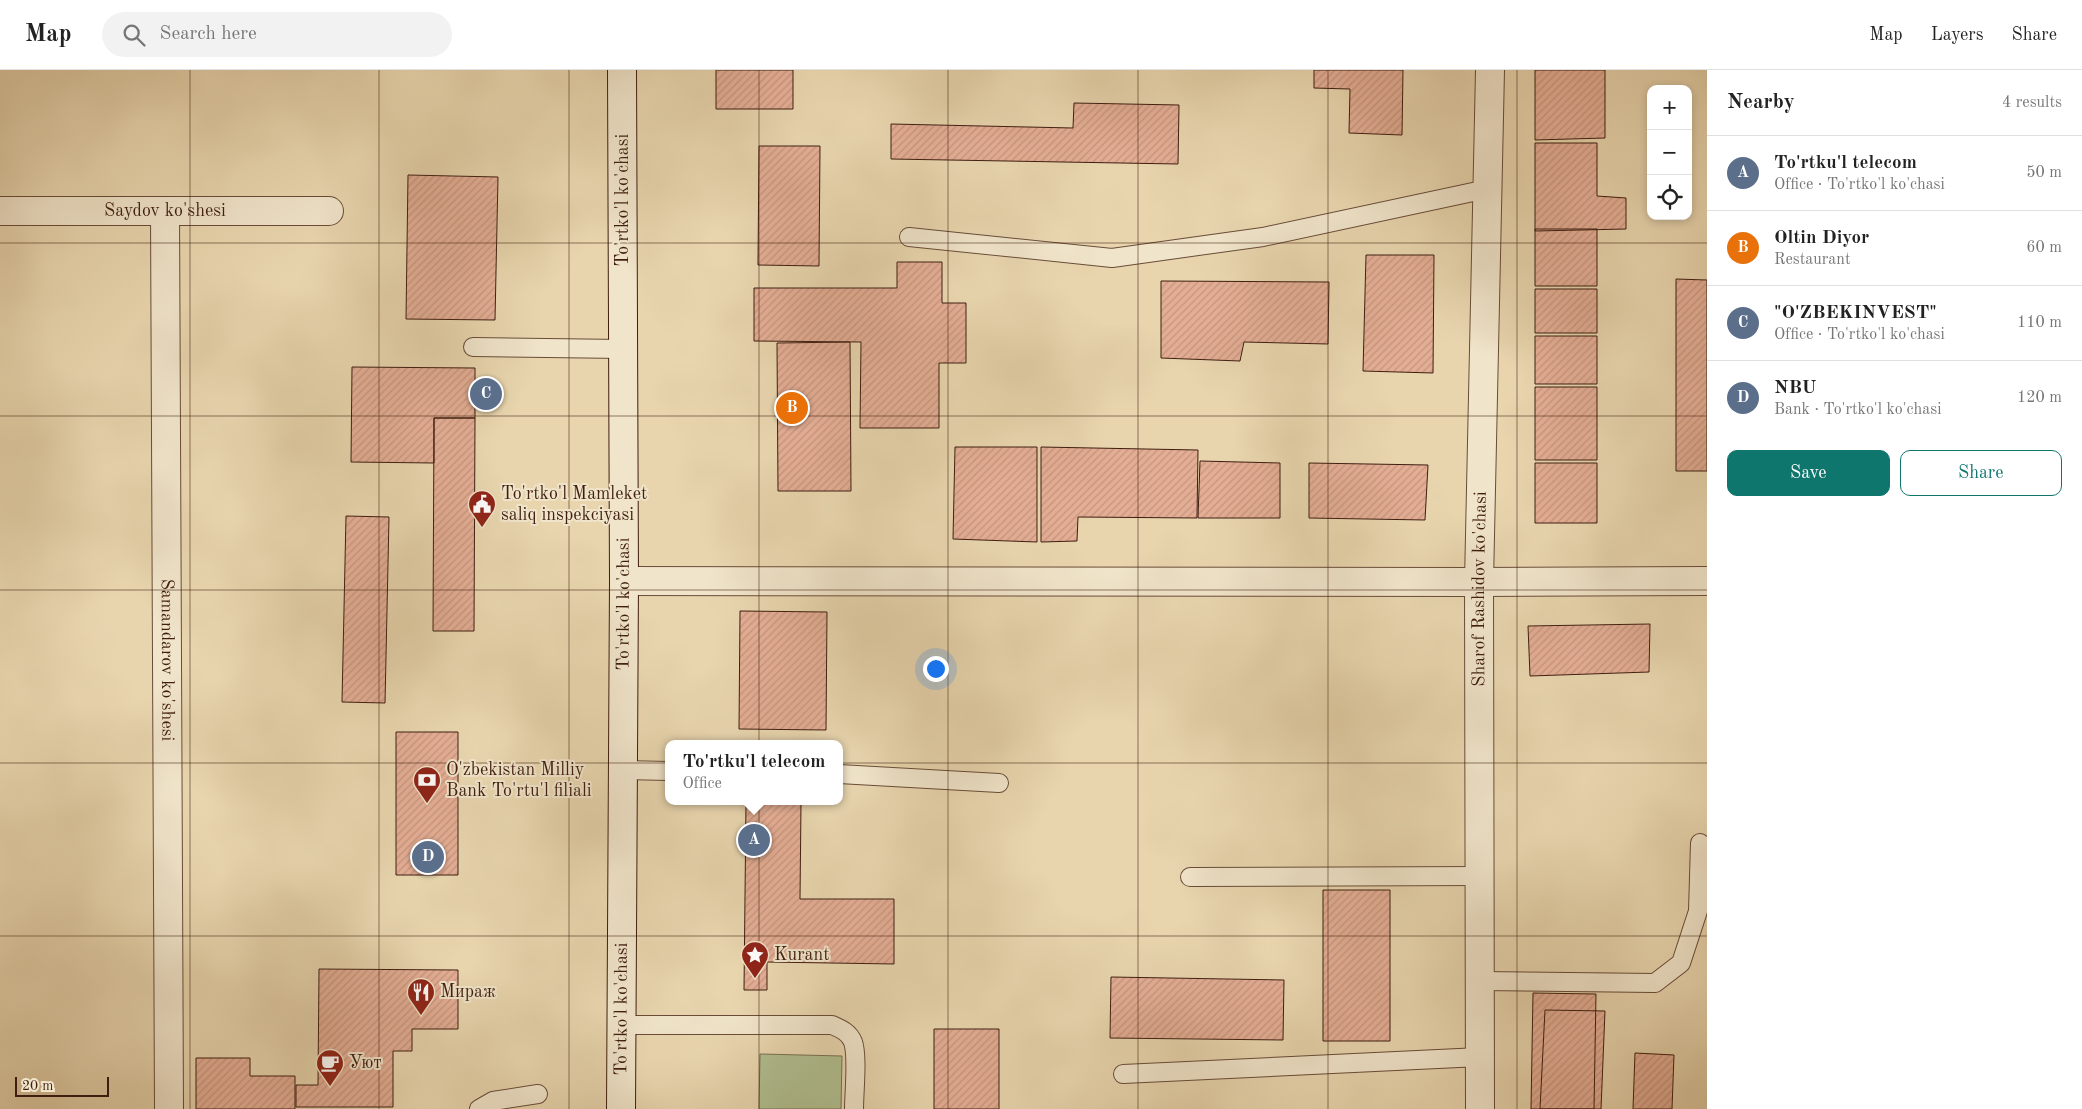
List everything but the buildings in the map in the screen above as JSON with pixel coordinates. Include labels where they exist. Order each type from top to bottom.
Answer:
[{"type":"street","name":"To'rtko'l ko'chasi","points":[[621,1109],[624,581],[622,70]]},
{"type":"street","name":"Sharof Rashidov ko'chasi","points":[[1480,1109],[1480,582],[1490,70]]},
{"type":"street","name":"Saydov ko'shesi","points":[[0,211],[329,211]]},
{"type":"street","name":"Samandarov ko'shesi","points":[[165,211],[169,1109]]},
{"type":"street","points":[[624,581],[1707,581]]},
{"type":"lane","points":[[909,237],[1112,258],[1263,237],[1487,189]]},
{"type":"lane","points":[[473,347],[623,349]]},
{"type":"lane","points":[[623,770],[665,771]]},
{"type":"lane","points":[[843,774],[999,783]]},
{"type":"lane","points":[[1480,981],[1655,983],[1681,963],[1687,946],[1698,911],[1700,843]]},
{"type":"lane","points":[[1190,877],[1480,876]]},
{"type":"lane","points":[[622,1025],[832,1025],[844,1030],[853,1042],[855,1063],[854,1109]]},
{"type":"lane","points":[[1123,1074],[1480,1058]]},
{"type":"lane","points":[[479,1109],[493,1100],[538,1094]]},
{"type":"green space","points":[[760,1054],[842,1056],[841,1109],[759,1109]]},
{"type":"place","name":"\"O'ZBEKINVEST\"","points":[[486,394]]},
{"type":"place","name":"Oltin Diyor","points":[[792,408]]},
{"type":"place","name":"To'rtko'l Mamleket saliq inspekciyasi","points":[[482,528]]},
{"type":"place","name":"O'zbekistan Milliy Bank To'rtu'l filiali","points":[[427,804]]},
{"type":"place","name":"To'rtku'l telecom","points":[[754,840]]},
{"type":"place","name":"NBU","points":[[428,857]]},
{"type":"place","name":"Kurant","points":[[755,979]]},
{"type":"place","name":"Мираж","points":[[421,1016]]},
{"type":"place","name":"Уют","points":[[330,1087]]}]
